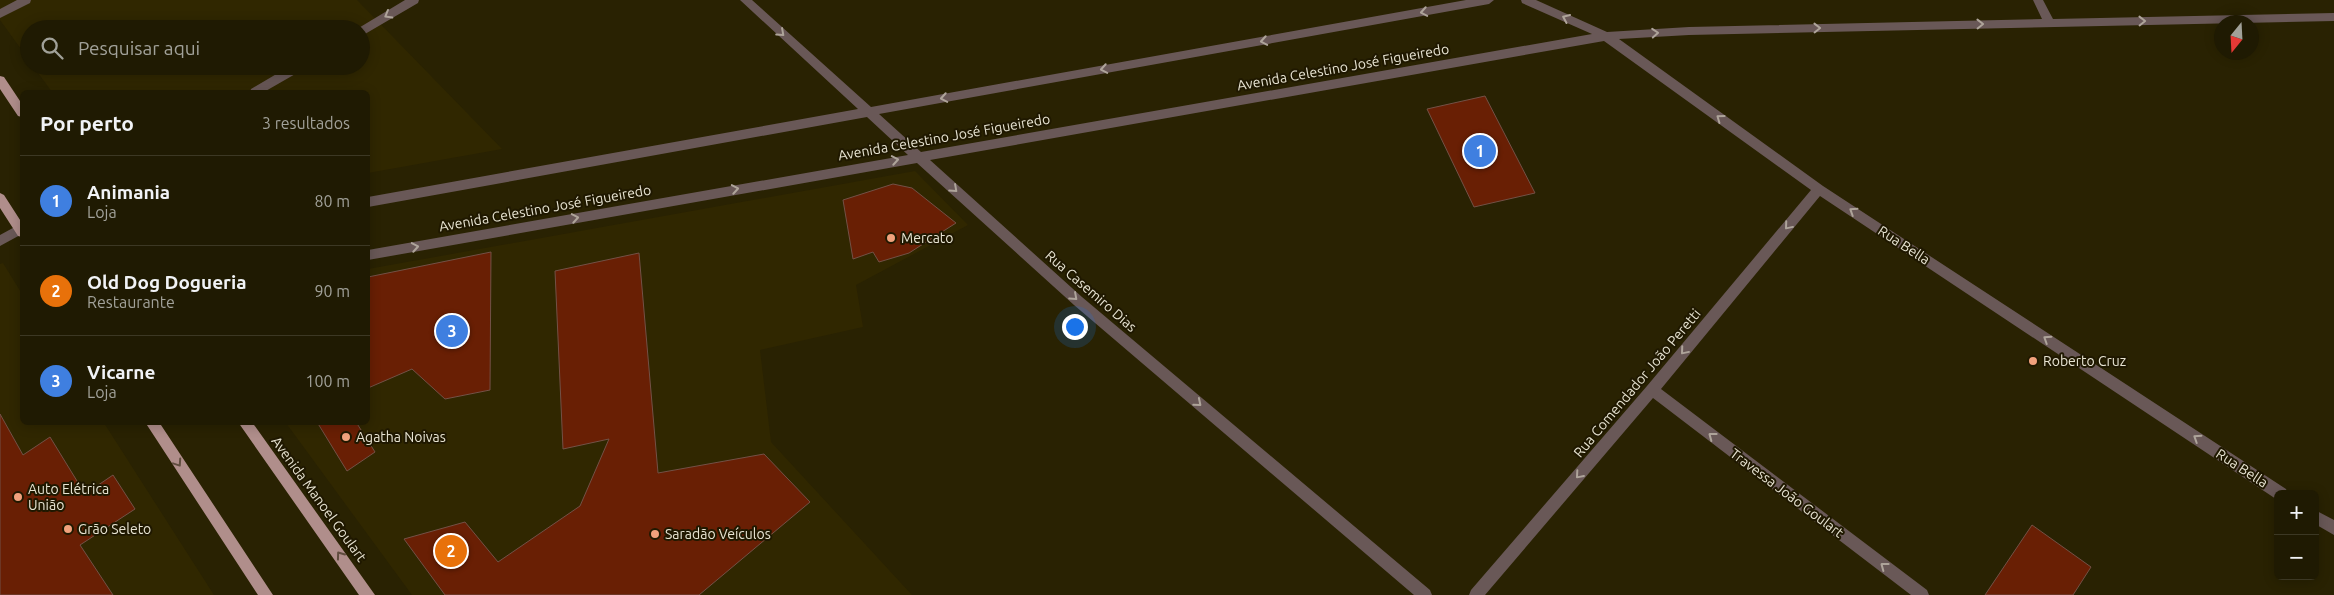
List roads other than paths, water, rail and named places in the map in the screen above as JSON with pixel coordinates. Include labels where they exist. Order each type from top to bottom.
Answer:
[{"type":"main road","points":[[0,80],[20,109]]},
{"type":"main road","points":[[0,198],[20,227]]},
{"type":"main road","points":[[153,425],[266,595]]},
{"type":"main road","name":"Avenida Manoel Goulart","points":[[246,425],[368,595]]},
{"type":"street","points":[[0,14],[26,0]]},
{"type":"street","points":[[370,26],[414,0]]},
{"type":"street","name":"Rua Casemiro Dias","points":[[745,0],[1078,300],[1425,595]]},
{"type":"street","points":[[370,202],[1489,0]]},
{"type":"street","name":"Rua Bella","points":[[1526,0],[1606,36],[1819,189],[2276,490]]},
{"type":"street","points":[[2038,0],[2049,23]]},
{"type":"street","name":"Avenida Celestino José Figueiredo","points":[[370,255],[918,156],[1606,36],[1689,31],[2334,17]]},
{"type":"street","points":[[258,90],[284,75]]},
{"type":"street","name":"Rua Comendador João Peretti","points":[[1476,595],[1652,390],[1819,189]]},
{"type":"street","points":[[0,242],[20,231]]},
{"type":"street","name":"Travessa João Goulart","points":[[1652,390],[1922,595]]},
{"type":"street","points":[[2319,519],[2334,528]]},
{"type":"place","name":"Animania","points":[[1480,151]]},
{"type":"place","name":"Mercato","points":[[891,238]]},
{"type":"place","name":"Vicarne","points":[[452,331]]},
{"type":"place","name":"Roberto Cruz","points":[[2033,361]]},
{"type":"place","name":"Agatha Noivas","points":[[346,437]]},
{"type":"place","name":"Auto Elétrica União","points":[[18,497]]},
{"type":"place","name":"Grão Seleto","points":[[68,529]]},
{"type":"place","name":"Saradão Veículos","points":[[655,534]]},
{"type":"place","name":"Old Dog Dogueria","points":[[451,551]]}]
